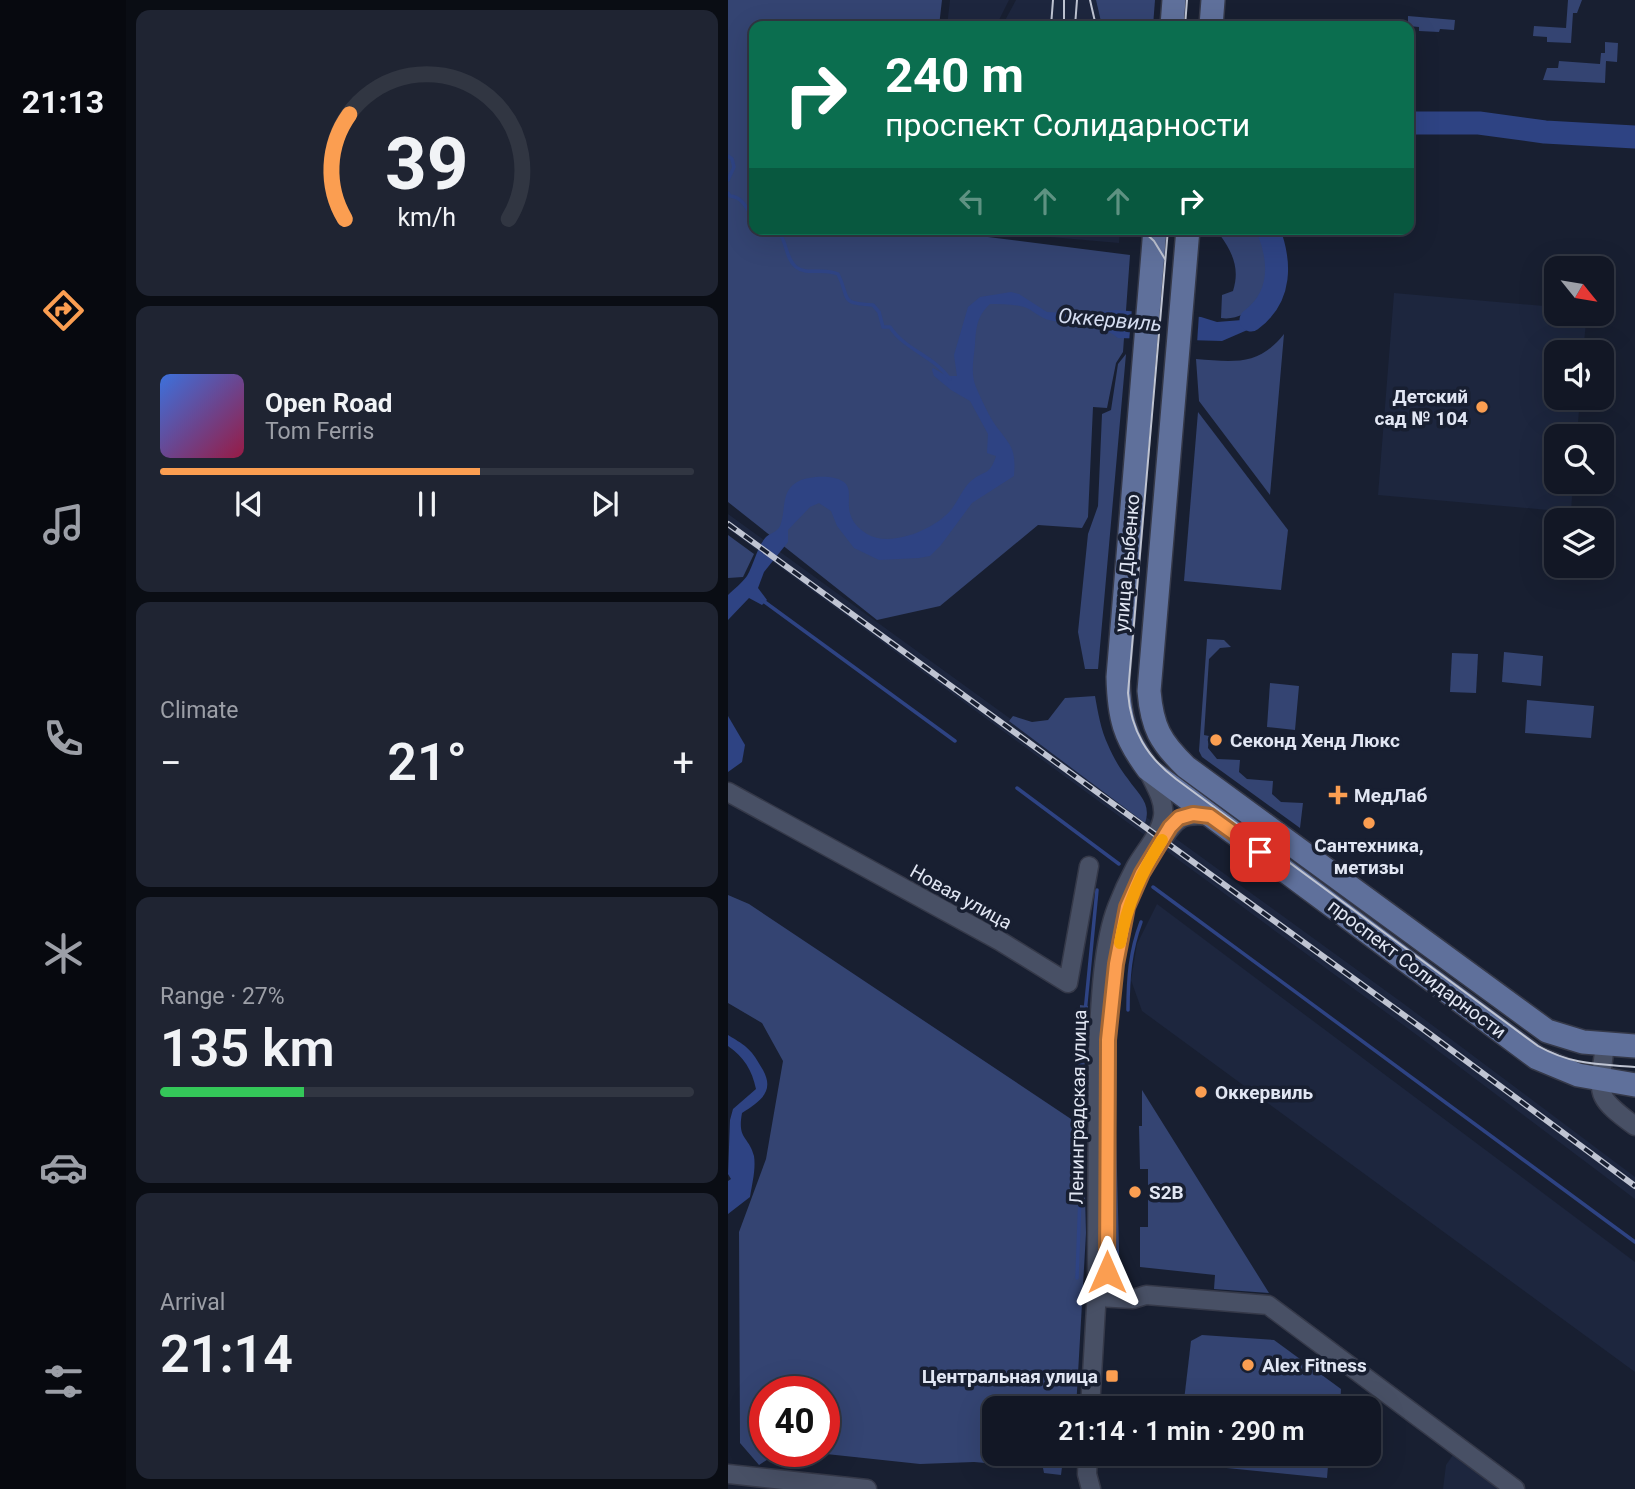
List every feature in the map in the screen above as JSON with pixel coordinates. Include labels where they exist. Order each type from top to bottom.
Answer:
[{"type":"main road","points":[[1172,21],[1174,0]]},
{"type":"main road","points":[[1211,21],[1213,0]]},
{"type":"main road","name":"улица Дыбенко","points":[[1147,769],[1132,747],[1124,728],[1119,706],[1118,677],[1155,235]]},
{"type":"main road","name":"улица Дыбенко","points":[[1172,753],[1158,735],[1151,715],[1149,691],[1187,235]]},
{"type":"main road","name":"проспект Солидарности","points":[[1172,753],[1186,767],[1546,1031],[1583,1042],[1635,1046]]},
{"type":"main road","name":"проспект Солидарности","points":[[1147,769],[1537,1058],[1558,1068],[1601,1080],[1635,1085]]},
{"type":"street","points":[[1147,769],[1158,792],[1167,823],[1193,814],[1210,816]]},
{"type":"street","name":"Новая улица","points":[[728,792],[1000,941],[1068,983],[1089,866]]},
{"type":"street","name":"Ленинградская улица","points":[[1102,1396],[1108,1040],[1116,964],[1130,899],[1167,823]]},
{"type":"street","points":[[1605,1043],[1600,1090],[1604,1101],[1635,1126]]},
{"type":"street","points":[[1102,1298],[1133,1299],[1146,1294],[1268,1305],[1515,1489]]},
{"type":"street","name":"Ленинградская улица","points":[[1091,1396],[1102,1298]]},
{"type":"street","points":[[1087,1466],[1091,1489]]},
{"type":"street","points":[[1097,1489],[1098,1466]]},
{"type":"street","points":[[728,1474],[867,1489]]},
{"type":"shaded area","points":[[728,0],[942,0],[940,21],[749,21],[749,235],[972,235],[1130,255],[1123,352],[1116,363],[1107,408],[1093,407],[1088,517],[1082,528],[1038,525],[940,606],[877,620],[728,502]]},
{"type":"shaded area","points":[[950,0],[1009,0],[998,21],[948,21]]},
{"type":"shaded area","points":[[1016,0],[1096,0],[1101,21],[1005,21]]},
{"type":"shaded area","points":[[1096,0],[1155,0],[1153,21],[1101,21]]},
{"type":"shaded area","points":[[1568,0],[1582,0],[1577,13],[1573,13],[1571,43],[1547,42],[1547,37],[1533,36],[1534,26],[1566,28]]},
{"type":"shaded area","points":[[1408,16],[1455,20],[1454,30],[1440,29],[1439,32],[1419,31],[1419,27],[1414,27],[1414,21],[1408,21]]},
{"type":"shaded area","points":[[1605,42],[1618,43],[1617,62],[1606,61],[1605,83],[1543,80],[1547,68],[1558,68],[1559,61],[1600,64],[1601,53],[1605,53]]},
{"type":"shaded area","points":[[1029,235],[1120,235],[1119,243]]},
{"type":"shaded area","points":[[1220,235],[1265,235],[1272,263],[1271,278],[1263,296],[1249,311],[1240,316],[1221,318],[1222,295],[1233,291],[1236,276],[1228,248]]},
{"type":"shaded area","name":"Детский сад № 104","points":[[1394,293],[1544,306],[1544,326],[1586,326],[1584,340],[1544,340],[1544,410],[1579,410],[1578,424],[1544,424],[1544,494],[1572,494],[1571,508],[1544,510],[1378,495]]},
{"type":"shaded area","points":[[1284,334],[1270,495],[1199,401],[1196,359],[1245,360],[1265,352]]},
{"type":"shaded area","points":[[1126,354],[1098,669],[1085,669],[1078,632],[1088,534],[1098,506],[1102,414],[1111,410],[1118,364]]},
{"type":"shaded area","points":[[1198,412],[1288,530],[1281,590],[1184,581]]},
{"type":"shaded area","points":[[728,514],[1404,1004],[1635,1177],[1635,1199],[1425,1041],[728,529]]},
{"type":"shaded area","points":[[728,535],[754,554],[743,577],[728,578]]},
{"type":"shaded area","points":[[1207,639],[1224,640],[1231,647],[1220,648],[1209,659],[1204,735],[1209,736],[1208,748],[1217,759],[1240,760],[1239,772],[1247,779],[1273,781],[1272,794],[1281,802],[1303,803],[1300,828],[1202,757],[1199,751]]},
{"type":"shaded area","points":[[1504,652],[1543,656],[1541,686],[1502,682]]},
{"type":"shaded area","points":[[1452,653],[1478,654],[1476,693],[1450,692]]},
{"type":"shaded area","points":[[1270,683],[1299,686],[1295,730],[1267,727]]},
{"type":"shaded area","points":[[1095,696],[1110,749],[1145,804],[1145,823],[1009,721],[1013,716],[1032,722],[1048,720],[1065,698]]},
{"type":"shaded area","points":[[1527,700],[1594,706],[1591,738],[1525,733]]},
{"type":"shaded area","points":[[728,895],[749,904],[1071,1119],[1076,1159],[1080,1005],[1088,1006],[1084,1077],[1085,1179],[1079,1180],[1079,1196],[1085,1196],[1086,1233],[1077,1396],[982,1396],[982,1463],[920,1464],[840,1455],[840,1376],[749,1376],[749,1453],[740,1443],[739,1232],[766,1159],[783,1061],[762,1023],[728,1003]]},
{"type":"shaded area","points":[[1157,904],[1635,1262],[1635,1372],[1142,1011],[1131,980],[1137,944]]},
{"type":"shaded area","points":[[1117,1021],[1116,1132],[1120,1288],[1114,1280],[1110,1097],[1111,1028]]},
{"type":"shaded area","points":[[1142,1090],[1269,1293],[1214,1289],[1215,1275],[1140,1267],[1140,1227],[1148,1227],[1148,1169],[1140,1169]]},
{"type":"shaded area","name":"Alex Fitness","points":[[1202,1335],[1274,1340],[1341,1389],[1341,1396],[1185,1396],[1191,1341]]},
{"type":"shaded area","points":[[1453,1455],[1499,1489],[1443,1489],[1446,1465]]},
{"type":"shaded area","points":[[1020,1466],[1062,1466],[1061,1475],[1044,1473],[1043,1468]]},
{"type":"shaded area","points":[[1206,1466],[1328,1466],[1327,1478]]},
{"type":"water","points":[[1011,292],[1019,294],[1047,312],[1085,314],[1116,310],[1201,317],[1217,322],[1242,320],[1254,311],[1267,293],[1274,298],[1252,328],[1222,341],[1118,338],[1094,326],[1046,319],[1024,307],[990,304],[982,313],[977,327],[973,376],[993,422],[1012,449],[1014,476],[972,503],[941,545],[930,556],[919,558],[879,560],[854,548],[837,526],[831,511],[819,503],[810,507],[788,530],[788,542],[764,572],[758,588],[767,600],[762,605],[749,598],[728,620],[728,595],[747,576],[766,537],[779,528],[789,489],[799,481],[822,477],[841,480],[848,488],[852,520],[867,534],[887,539],[911,535],[933,525],[950,511],[971,481],[989,470],[996,456],[987,453],[988,434],[970,401],[951,390],[934,376],[932,370],[933,368],[947,376],[957,376],[954,355],[968,307],[980,297]]},
{"type":"water","points":[[728,716],[745,745],[742,762],[728,772]]},
{"type":"water","points":[[728,1035],[752,1053],[763,1070],[767,1084],[760,1100],[742,1113],[742,1133],[754,1156],[750,1197],[728,1214],[728,1181],[731,1179],[728,1174],[730,1120],[733,1109],[756,1089],[746,1064],[728,1046]]},
{"type":"pier","points":[[1132,308],[1199,313],[1197,344],[1129,342]]},
{"type":"waterway","name":"Оккервиль","points":[[1414,123],[1479,123],[1545,132],[1635,137]]},
{"type":"waterway","points":[[728,156],[734,167],[728,180]]},
{"type":"waterway","points":[[728,193],[742,201],[749,211]]},
{"type":"waterway","points":[[780,235],[789,258],[796,267],[805,271],[838,274],[850,301],[873,305],[879,312],[883,327],[890,327],[903,342],[936,364],[950,379]]},
{"type":"waterway","name":"Оккервиль","points":[[1251,320],[1269,301],[1276,278],[1277,266],[1270,235]]},
{"type":"waterway","points":[[762,600],[955,741]]},
{"type":"waterway","points":[[1017,788],[1119,864]]},
{"type":"waterway","points":[[1153,887],[1635,1242]]},
{"type":"waterway","points":[[1080,1179],[1079,1074],[1097,890]]},
{"type":"waterway","points":[[1128,1010],[1130,965],[1141,922]]},
{"type":"waterway","points":[[1077,1278],[1080,1196]]},
{"type":"tram line","points":[[1051,21],[1053,0]]},
{"type":"tram line","points":[[1064,0],[1064,21]]},
{"type":"tram line","points":[[1075,21],[1077,0]]},
{"type":"tram line","points":[[1090,0],[1095,21]]},
{"type":"tram line","points":[[1185,21],[1187,0]]},
{"type":"tram line","points":[[1148,235],[1165,259]]},
{"type":"tram line","points":[[1167,235],[1128,693],[1133,719],[1142,742],[1157,762],[1176,779],[1538,1046],[1574,1060],[1635,1067]]},
{"type":"railway","points":[[728,524],[1635,1186]]},
{"type":"slow traffic","points":[[1120,943],[1124,918],[1133,891],[1162,840]]},
{"type":"place","name":"Детский сад № 104","points":[[1482,407]]},
{"type":"place","name":"Секонд Хенд Люкс","points":[[1216,740]]},
{"type":"place","name":"МедЛаб","points":[[1338,795]]},
{"type":"place","name":"Сантехника, метизы","points":[[1369,823]]},
{"type":"place","name":"Оккервиль","points":[[1201,1092]]},
{"type":"place","name":"S2B","points":[[1135,1192]]},
{"type":"place","name":"Alex Fitness","points":[[1248,1365]]},
{"type":"place","name":"Центральная улица","points":[[1112,1376]]},
{"type":"route","points":[[1107,1272],[1108,1040],[1116,964],[1127,907],[1142,873],[1170,827],[1179,818],[1193,814],[1210,816],[1260,852]]}]
